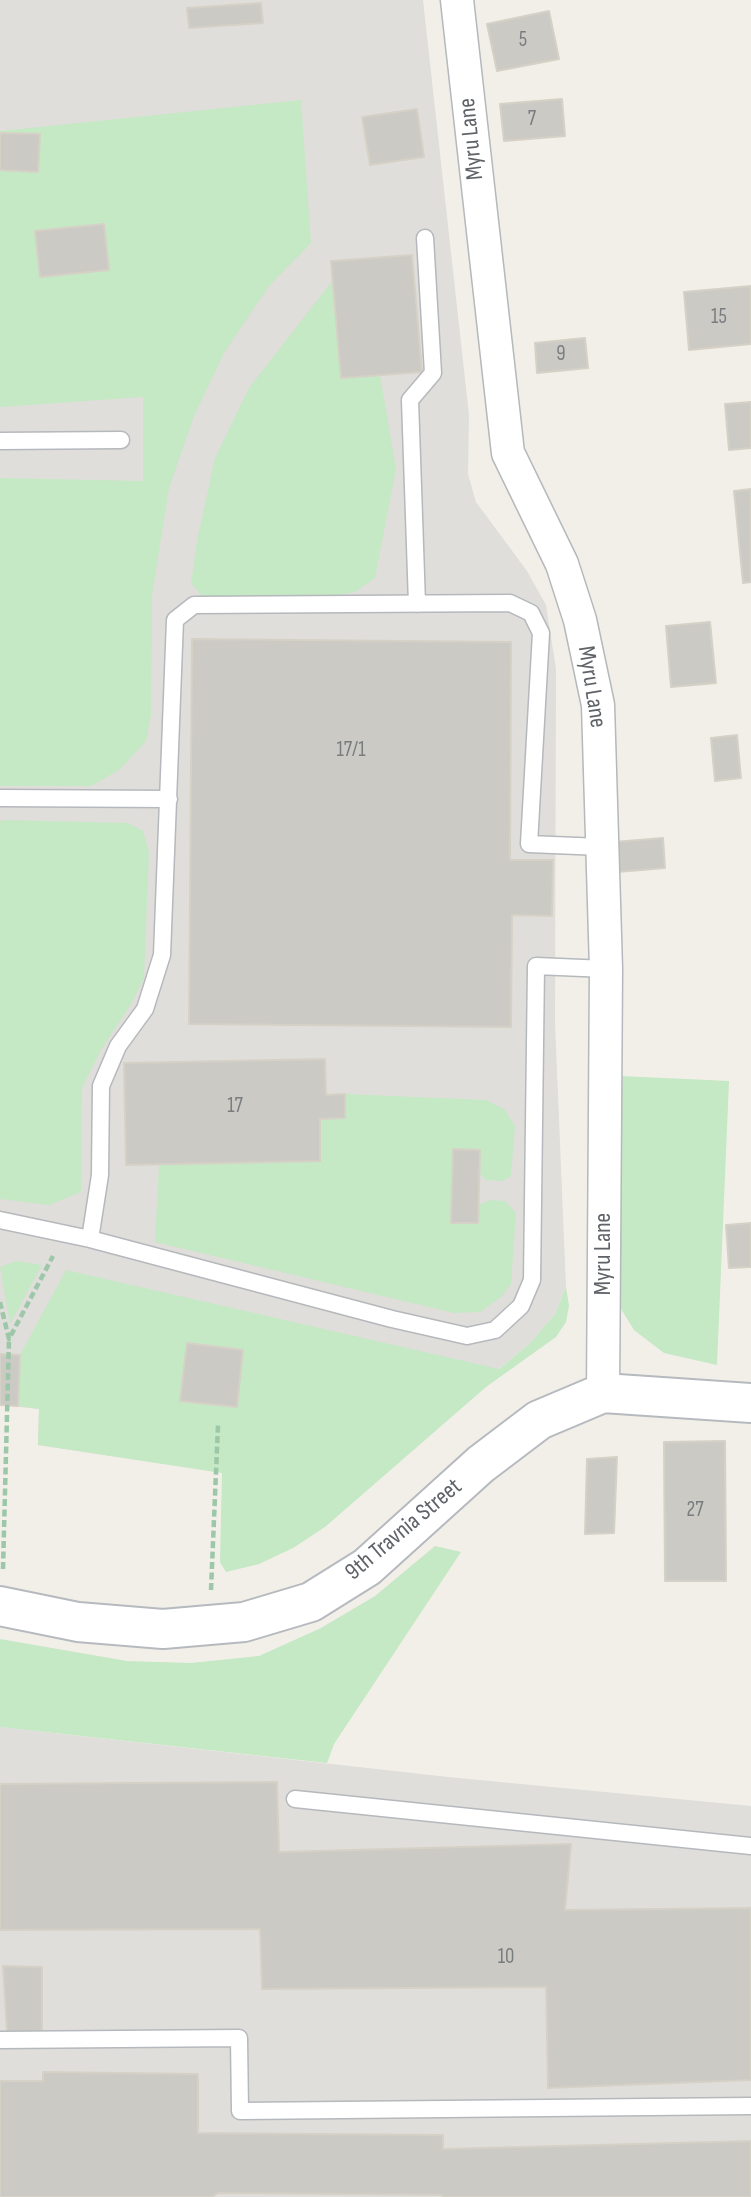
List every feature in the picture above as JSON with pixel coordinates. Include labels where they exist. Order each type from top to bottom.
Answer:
[{"type":"main road","name":"9th Travnia Street","points":[[2,1594],[78,1622],[163,1629],[244,1622],[311,1602],[367,1567],[481,1464],[538,1420],[603,1393],[751,1404]]},
{"type":"street","name":"Myru Lane","points":[[457,0],[508,453],[562,564],[580,620],[598,705],[606,969],[603,1393]]},
{"type":"lane","points":[[417,604],[410,400],[433,373],[425,237]]},
{"type":"lane","points":[[0,441],[121,440]]},
{"type":"lane","points":[[90,1239],[100,1175],[101,1086],[118,1046],[145,1009],[162,955],[175,620],[194,605],[510,603],[531,613],[541,633],[528,844],[601,847]]},
{"type":"lane","points":[[0,798],[169,799]]},
{"type":"lane","points":[[0,1220],[90,1239],[392,1319],[467,1336],[495,1330],[522,1307],[532,1280],[536,966],[606,969]]},
{"type":"lane","points":[[295,1799],[751,1846]]},
{"type":"lane","points":[[0,2040],[239,2038],[240,2111],[751,2106]]},
{"type":"path","points":[[9,1339],[65,1234]]},
{"type":"path","points":[[0,1302],[9,1339],[2,1594]]},
{"type":"path","points":[[211,1591],[218,1425]]},
{"type":"shaded area","points":[[0,0],[423,0],[469,415],[468,474],[476,502],[527,571],[546,605],[556,669],[555,1023],[566,1287],[555,1314],[530,1343],[372,1474],[314,1486],[38,1445],[39,1409],[0,1405]]},
{"type":"shaded area","points":[[0,1727],[448,1777],[751,1806],[751,2197],[0,2197]]},
{"type":"green space","points":[[301,100],[311,243],[269,286],[224,353],[194,416],[169,488],[152,595],[151,715],[146,741],[119,770],[91,786],[0,786],[0,478],[143,481],[143,397],[0,407],[0,131]]},
{"type":"green space","points":[[333,280],[341,378],[380,375],[396,469],[375,578],[355,592],[333,596],[203,597],[191,583],[215,458],[249,388]]},
{"type":"green space","points":[[0,822],[128,823],[143,831],[149,852],[144,978],[131,1004],[101,1050],[82,1088],[81,1192],[49,1205],[0,1199]]},
{"type":"green space","points":[[620,1076],[729,1081],[717,1365],[664,1353],[634,1330],[618,1304]]},
{"type":"green space","points":[[345,1094],[486,1100],[504,1109],[515,1126],[511,1176],[503,1181],[486,1180],[479,1173],[479,1150],[453,1149],[451,1223],[477,1223],[478,1205],[490,1200],[505,1201],[516,1213],[511,1284],[501,1297],[480,1312],[454,1313],[155,1242],[159,1164],[320,1161],[320,1119],[345,1118]]},
{"type":"green space","points":[[16,1261],[42,1265],[10,1324],[0,1267]]},
{"type":"green space","points":[[66,1270],[499,1369],[530,1343],[555,1314],[566,1287],[569,1306],[566,1322],[556,1337],[486,1387],[325,1527],[293,1548],[259,1564],[226,1572],[220,1562],[222,1473],[38,1445],[39,1409],[18,1406],[20,1355]]},
{"type":"green space","points":[[435,1546],[461,1552],[334,1744],[327,1763],[0,1727],[0,1639],[127,1661],[191,1663],[259,1656],[321,1628],[375,1596]]},
{"type":"building","points":[[261,3],[263,23],[189,28],[187,8]]},
{"type":"building","points":[[549,11],[559,59],[497,71],[487,24]]},
{"type":"building","points":[[562,99],[565,136],[504,141],[500,104]]},
{"type":"building","points":[[417,109],[424,157],[370,165],[362,117]]},
{"type":"building","points":[[0,133],[40,134],[38,172],[0,170]]},
{"type":"building","points":[[104,224],[109,270],[40,277],[35,231]]},
{"type":"building","points":[[412,255],[422,372],[341,378],[331,261]]},
{"type":"building","points":[[751,286],[751,344],[689,350],[684,292]]},
{"type":"building","points":[[585,338],[588,368],[537,373],[535,343]]},
{"type":"building","points":[[751,402],[751,448],[729,450],[725,404]]},
{"type":"building","points":[[751,489],[751,582],[743,583],[734,491]]},
{"type":"building","points":[[710,622],[716,683],[671,687],[666,626]]},
{"type":"building","points":[[192,639],[511,642],[510,860],[553,860],[552,916],[512,915],[511,1027],[189,1024]]},
{"type":"building","points":[[737,735],[741,778],[715,781],[711,738]]},
{"type":"building","points":[[663,838],[665,868],[617,872],[614,842]]},
{"type":"building","points":[[325,1059],[326,1095],[345,1094],[345,1118],[320,1119],[320,1161],[126,1165],[124,1063]]},
{"type":"building","points":[[453,1149],[480,1150],[478,1223],[451,1223]]},
{"type":"building","points":[[751,1223],[751,1267],[729,1268],[726,1225]]},
{"type":"building","points":[[187,1343],[243,1350],[237,1407],[180,1401]]},
{"type":"building","points":[[0,1354],[20,1355],[18,1406],[0,1405]]},
{"type":"building","points":[[725,1441],[726,1581],[665,1581],[664,1442]]},
{"type":"building","points":[[617,1457],[614,1533],[585,1534],[587,1459]]},
{"type":"building","points":[[277,1782],[279,1852],[571,1844],[565,1910],[751,1908],[751,2080],[548,2088],[546,1987],[262,1989],[260,1929],[0,1930],[0,1784]]},
{"type":"building","points":[[3,1966],[42,1967],[42,2032],[7,2032]]},
{"type":"building","points":[[43,2072],[198,2074],[198,2133],[443,2135],[443,2149],[751,2141],[751,2197],[443,2197],[218,2193],[212,2197],[0,2197],[0,2081],[43,2081]]}]
